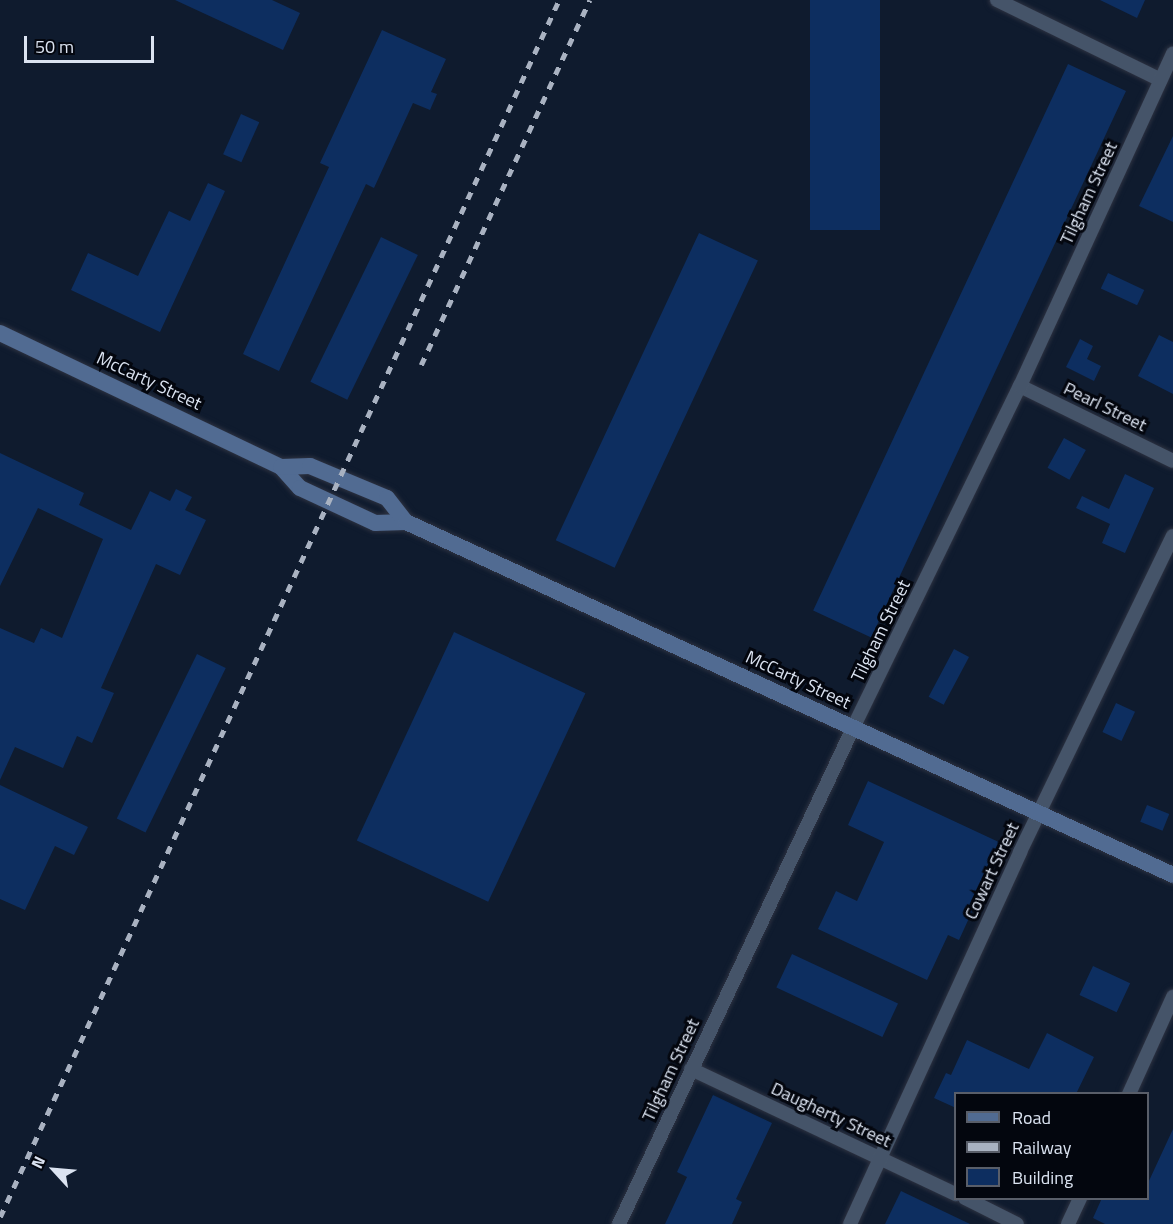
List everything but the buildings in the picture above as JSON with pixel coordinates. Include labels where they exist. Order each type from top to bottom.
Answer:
[{"type":"main road","name":"McCarty Street","points":[[0,333],[281,467],[300,488],[375,523],[406,522],[1040,811],[1173,875]]},
{"type":"main road","name":"McCarty Street","points":[[281,467],[310,466],[387,498],[406,522]]},
{"type":"street","points":[[997,0],[1161,80]]},
{"type":"street","name":"Tilgham Street","points":[[619,1224],[854,728],[1020,386],[1173,53]]},
{"type":"street","name":"Pearl Street","points":[[1020,386],[1173,461]]},
{"type":"street","name":"Cowart Street","points":[[850,1224],[1040,811],[1173,536]]},
{"type":"street","points":[[1130,1092],[1173,997]]},
{"type":"street","name":"Daugherty Street","points":[[691,1069],[954,1193]]},
{"type":"street","points":[[969,1200],[1017,1224]]},
{"type":"street","points":[[1068,1224],[1079,1200]]},
{"type":"railway","points":[[0,1217],[559,0]]},
{"type":"railway","points":[[421,365],[590,0]]}]
